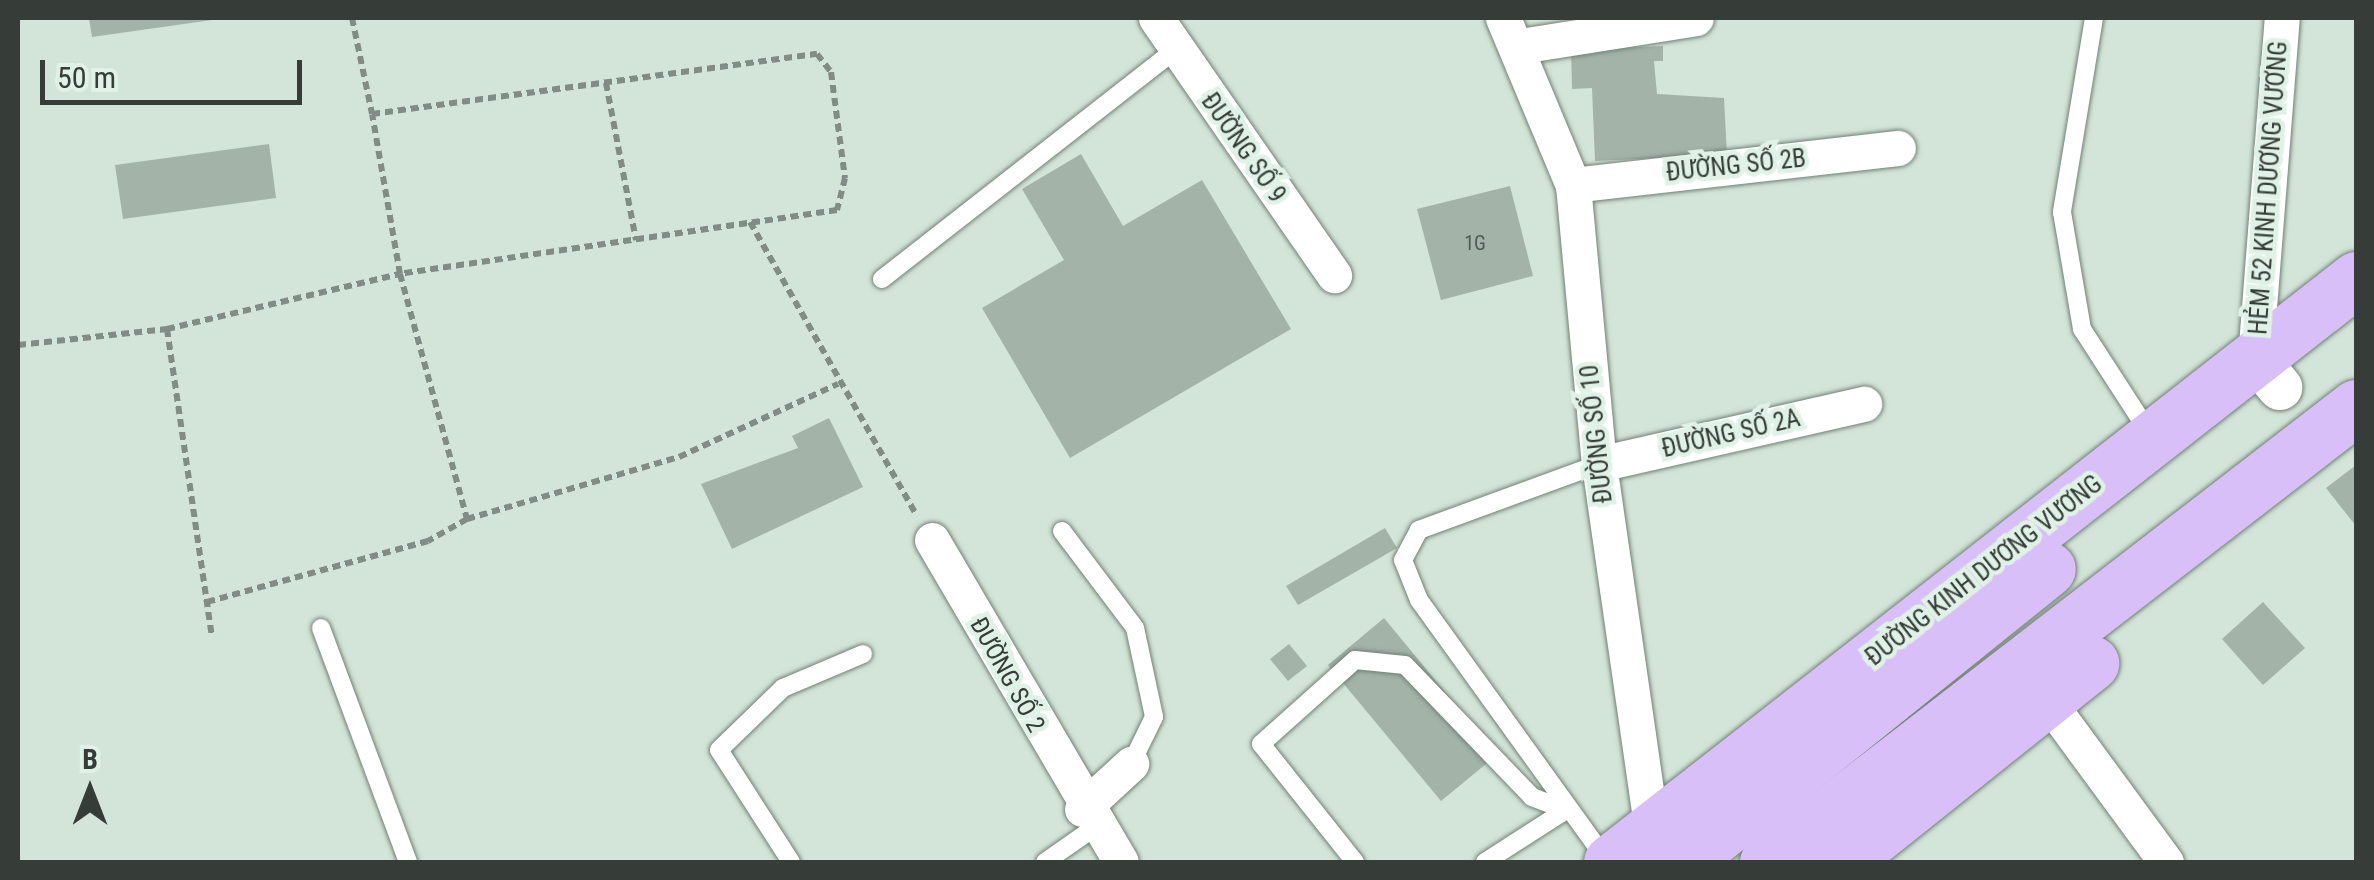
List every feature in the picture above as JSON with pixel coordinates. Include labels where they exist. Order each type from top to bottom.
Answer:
[{"type":"main road","name":"ĐƯỜNG KINH DƯƠNG VƯƠNG","points":[[1641,857],[2267,373],[2356,279]]},
{"type":"main road","name":"ĐƯỜNG KINH DƯƠNG VƯƠNG","points":[[1641,857],[2153,439],[2356,326]]},
{"type":"main road","points":[[1767,862],[2356,407]]},
{"type":"main road","points":[[1842,862],[2356,454]]},
{"type":"street","points":[[1511,32],[1696,18]]},
{"type":"street","name":"HẺM 52 KINH DƯƠNG VƯƠNG","points":[[2267,373],[2282,18]]},
{"type":"street","name":"ĐƯỜNG SỐ 9","points":[[1163,27],[1334,276]]},
{"type":"street","name":"ĐƯỜNG SỐ 10","points":[[1511,32],[1573,184],[1641,857]]},
{"type":"street","name":"ĐƯỜNG SỐ 2B","points":[[1573,184],[1898,148]]},
{"type":"street","name":"ĐƯỜNG SỐ 2A","points":[[1599,464],[1864,404]]},
{"type":"street","name":"ĐƯỜNG SỐ 2","points":[[932,540],[1088,818],[1121,862]]},
{"type":"street","points":[[2047,700],[2166,862]]},
{"type":"street","points":[[1088,818],[1132,764]]},
{"type":"lane","points":[[2094,18],[2062,212],[2082,329],[2153,439]]},
{"type":"lane","points":[[882,280],[1163,27]]},
{"type":"lane","points":[[1566,810],[1561,786],[1419,600],[1404,560],[1420,530],[1599,464]]},
{"type":"lane","points":[[1062,531],[1136,628],[1154,717],[1132,764]]},
{"type":"lane","points":[[321,628],[408,862]]},
{"type":"lane","points":[[791,862],[719,750],[783,688],[863,654]]},
{"type":"lane","points":[[1355,862],[1262,744],[1355,660],[1405,665],[1532,796],[1566,810],[1641,857]]},
{"type":"lane","points":[[1486,862],[1566,810]]},
{"type":"lane","points":[[1045,862],[1088,818]]},
{"type":"path","points":[[352,18],[400,274],[467,518]]},
{"type":"path","points":[[18,344],[167,329],[400,274],[836,210],[844,178],[831,72],[816,54],[372,114]]},
{"type":"path","points":[[606,83],[636,240]]},
{"type":"path","points":[[750,222],[838,384],[932,540]]},
{"type":"path","points":[[167,329],[212,636]]},
{"type":"path","points":[[207,602],[428,541],[467,518],[678,457],[838,384]]},
{"type":"building","points":[[89,18],[212,18],[212,20],[92,37]]},
{"type":"building","points":[[1663,46],[1663,61],[1654,61],[1657,94],[1724,98],[1727,155],[1595,161],[1592,88],[1572,89],[1571,50]]},
{"type":"building","points":[[269,144],[276,198],[123,219],[115,165]]},
{"type":"building","points":[[1081,154],[1123,226],[1202,180],[1291,329],[1070,458],[982,308],[1064,260],[1022,189]]},
{"type":"building","points":[[1510,186],[1533,276],[1441,300],[1417,209]]},
{"type":"building","points":[[829,418],[863,487],[732,549],[701,484],[798,448],[792,436]]},
{"type":"building","points":[[2356,465],[2356,526],[2326,488]]},
{"type":"building","points":[[1385,528],[1397,548],[1298,605],[1286,586]]},
{"type":"building","points":[[2263,602],[2305,648],[2263,685],[2222,639]]},
{"type":"building","points":[[1384,618],[1497,755],[1441,801],[1328,665]]},
{"type":"building","points":[[1289,644],[1307,666],[1288,681],[1270,659]]}]
